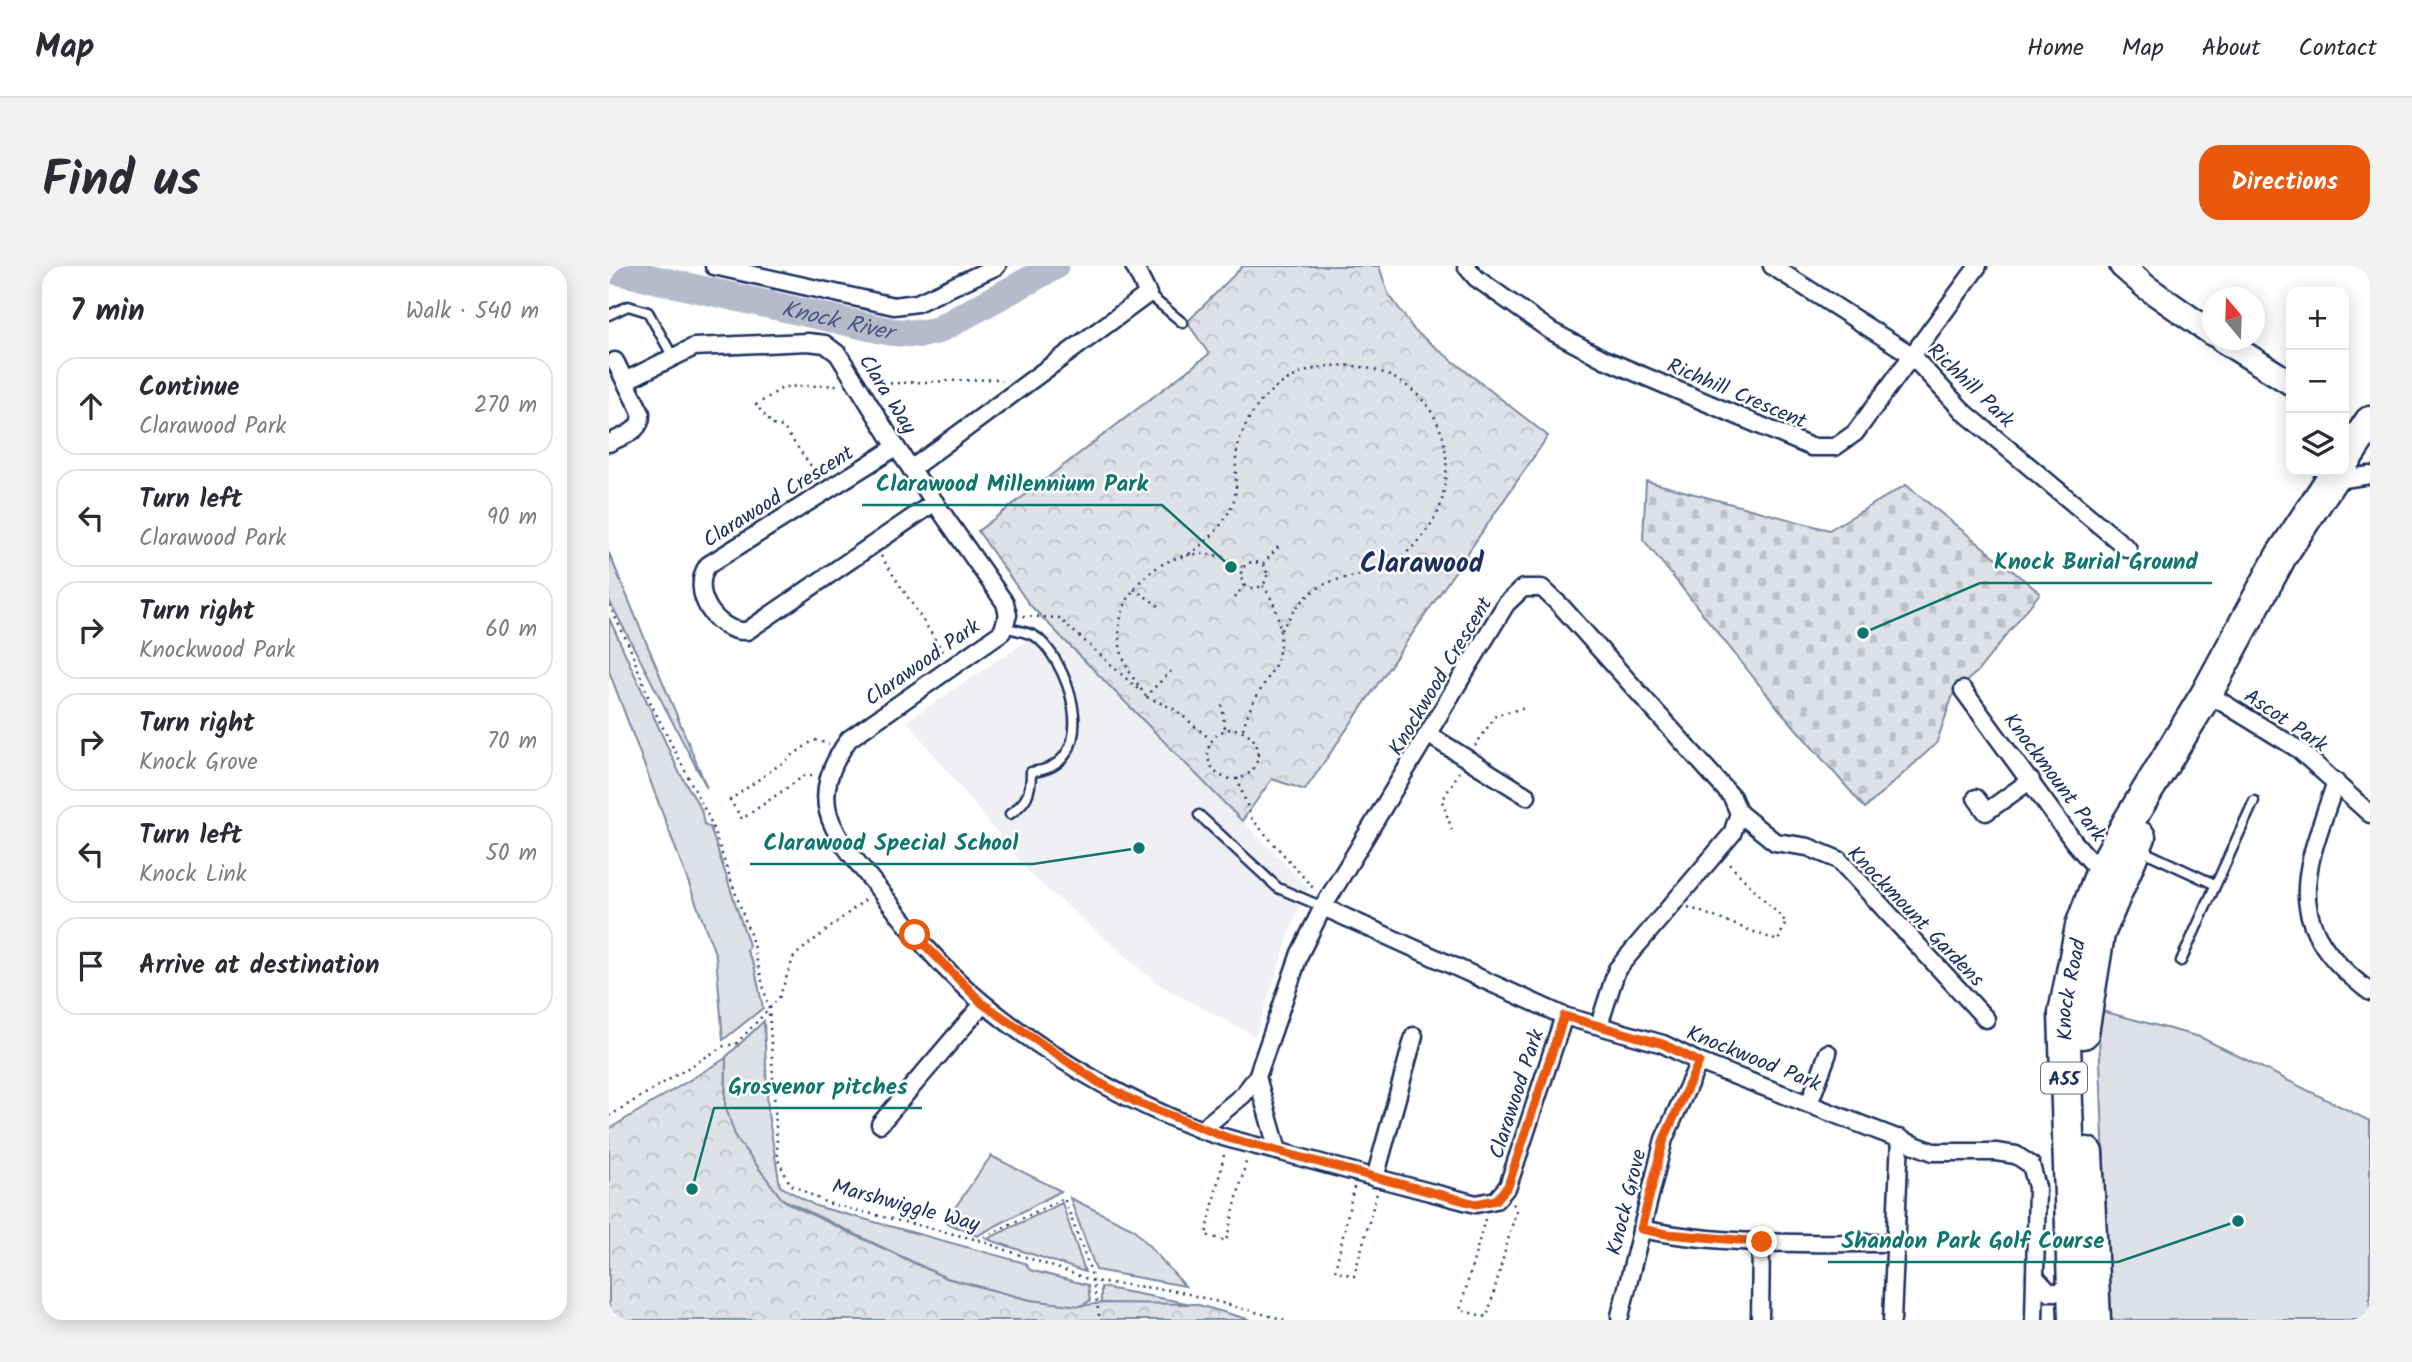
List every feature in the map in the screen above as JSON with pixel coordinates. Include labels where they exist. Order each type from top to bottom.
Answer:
[{"type":"highway","name":"Knock Road","points":[[2084,1306],[2064,1013],[2081,926],[2111,876],[2281,556],[2350,451]]},
{"type":"highway","name":"Knock Road","points":[[2111,876],[2135,848],[2207,693]]},
{"type":"street","points":[[714,266],[894,306],[917,303],[997,266]]},
{"type":"street","points":[[911,469],[1148,294],[1134,266]]},
{"type":"street","name":"Richhill Crescent","points":[[1466,266],[1476,278],[1551,331],[1604,359],[1811,447],[1835,447],[1855,433],[1910,354],[1978,266]]},
{"type":"street","name":"Richhill Park","points":[[1772,266],[1910,354],[1963,411],[2128,550]]},
{"type":"street","points":[[2122,266],[2146,287],[2202,326]]},
{"type":"street","name":"Clara Way","points":[[625,380],[694,347],[809,342],[825,344],[838,354],[911,469]]},
{"type":"street","points":[[2238,350],[2286,380]]},
{"type":"street","points":[[609,443],[637,429],[641,422],[641,413],[615,361]]},
{"type":"street","name":"Clarawood Crescent","points":[[896,447],[708,565],[701,575],[700,590],[723,626],[736,632],[747,631],[935,502]]},
{"type":"street","points":[[2350,451],[2370,475]]},
{"type":"street","name":"Clarawood Park","points":[[911,469],[1005,603],[1006,621],[988,644],[849,738],[829,775],[826,786],[827,813],[841,842],[915,935],[983,1004],[1098,1082],[1201,1130],[1476,1204],[1496,1200],[1508,1186],[1564,1016]]},
{"type":"street","name":"Knockwood Crescent","points":[[1201,1130],[1243,1095],[1257,1077],[1300,953],[1326,903],[1506,604],[1523,588],[1542,588],[1732,797],[1739,813]]},
{"type":"street","name":"Knockmount Park","points":[[1963,690],[2074,842],[2111,876]]},
{"type":"street","name":"Ascot Park","points":[[2207,693],[2298,749],[2370,814]]},
{"type":"street","points":[[1429,735],[1527,796]]},
{"type":"street","points":[[1976,798],[1986,812],[2031,780]]},
{"type":"street","points":[[2336,782],[2308,862],[2305,885],[2308,907],[2328,953],[2345,973],[2370,992]]},
{"type":"street","points":[[1599,1025],[1616,969],[1672,901],[1732,835],[1739,813]]},
{"type":"street","name":"Knockmount Gardens","points":[[1739,813],[1775,842],[1808,847],[1839,860],[1986,1019]]},
{"type":"street","name":"Knockwood Park","points":[[1326,903],[1564,1016],[1663,1044],[1699,1062],[1933,1152],[1996,1152],[2016,1155],[2031,1165],[2036,1187],[2034,1320]]},
{"type":"street","points":[[880,1124],[983,1004]]},
{"type":"street","points":[[1378,1179],[1414,1036]]},
{"type":"street","points":[[1809,1104],[1828,1053]]},
{"type":"street","name":"Knock Grove","points":[[1620,1316],[1664,1139],[1699,1062]]},
{"type":"street","points":[[1257,1077],[1278,1151]]},
{"type":"street","points":[[1892,1320],[1900,1138]]},
{"type":"street","points":[[1641,1229],[1667,1234],[1762,1242],[1895,1243]]},
{"type":"street","points":[[1761,1320],[1762,1242]]},
{"type":"street","points":[[2035,1277],[2049,1292],[2084,1306]]},
{"type":"lane","points":[[1148,294],[1183,323]]},
{"type":"lane","points":[[609,315],[628,306],[648,312],[673,357]]},
{"type":"lane","points":[[1006,621],[1038,638],[1065,675],[1074,710],[1074,734],[1064,756],[1049,771],[1031,772],[1032,789],[1023,804],[1010,814]]},
{"type":"lane","points":[[2181,961],[2253,801]]},
{"type":"lane","points":[[1199,815],[1278,888],[1326,903]]},
{"type":"lane","points":[[2135,848],[2214,884]]},
{"type":"path","points":[[1146,696],[1128,668],[1119,636],[1125,603],[1133,589],[1158,566],[1189,554],[1206,543],[1234,501],[1235,458],[1244,430],[1256,408],[1273,389],[1295,376],[1341,363],[1363,365],[1388,374],[1405,384],[1434,419],[1442,440],[1447,463],[1438,512],[1406,554],[1368,573],[1336,579],[1314,590],[1281,630]]},
{"type":"path","points":[[827,490],[782,427],[773,425],[756,405],[784,387],[997,379],[1017,390]]},
{"type":"path","points":[[873,544],[954,667]]},
{"type":"path","points":[[1263,564],[1280,545]]},
{"type":"path","points":[[1189,554],[1222,557],[1242,567]]},
{"type":"path","points":[[1252,561],[1263,564],[1268,575],[1263,586],[1253,589],[1244,585],[1240,577],[1242,567],[1252,561]]},
{"type":"path","points":[[1235,598],[1244,585]]},
{"type":"path","points":[[1243,729],[1249,706],[1276,663],[1281,630],[1273,598],[1263,586]]},
{"type":"path","points":[[1133,589],[1162,608]]},
{"type":"path","name":"Marshwiggle Way","points":[[609,605],[629,645],[651,704],[710,820],[751,937],[769,1009],[778,1160],[790,1184],[827,1203],[978,1240],[1093,1281],[1177,1291],[1285,1320]]},
{"type":"path","points":[[1006,621],[1059,618],[1146,696],[1176,710],[1210,739]]},
{"type":"path","points":[[1146,696],[1171,671]]},
{"type":"path","points":[[1222,705],[1225,728]]},
{"type":"path","points":[[1451,830],[1442,801],[1467,759],[1496,715],[1525,708]]},
{"type":"path","points":[[1225,728],[1243,729],[1257,742],[1258,760],[1248,775],[1231,780],[1214,773],[1206,757],[1210,739],[1225,728]]},
{"type":"path","points":[[829,775],[804,775],[742,818],[730,800],[814,740],[843,748]]},
{"type":"path","points":[[1237,778],[1252,819],[1326,903]]},
{"type":"path","points":[[1672,901],[1778,941],[1786,922],[1717,851]]},
{"type":"path","points":[[609,1116],[724,1046],[736,1044],[785,988],[794,956],[878,889]]},
{"type":"path","points":[[1228,1138],[1206,1235],[1226,1241],[1250,1144]]},
{"type":"path","points":[[1357,1174],[1335,1271],[1354,1276],[1378,1179]]},
{"type":"path","name":"Clarawood Park","points":[[1489,1201],[1460,1310],[1487,1317],[1516,1211],[1508,1186]]},
{"type":"path","points":[[978,1240],[1064,1198],[1093,1281],[1100,1320]]},
{"type":"shaded area","points":[[1057,633],[1309,888],[1301,900],[1255,1036],[1158,984],[1031,875],[907,721],[1025,642]]},
{"type":"green space","points":[[1243,266],[1379,266],[1388,293],[1415,331],[1548,436],[1305,790],[1272,779],[1242,821],[1029,604],[978,531],[1209,354],[1187,322]]},
{"type":"green space","points":[[1646,481],[1829,530],[1906,485],[2040,593],[1977,672],[1954,692],[1936,744],[1865,808],[1778,708],[1643,539]]},
{"type":"green space","points":[[609,553],[707,788],[609,600]]},
{"type":"green space","points":[[609,618],[678,770],[701,809],[704,824],[710,827],[749,945],[747,951],[754,965],[763,1008],[723,1040],[716,956],[609,671]]},
{"type":"green space","points":[[2098,1010],[2200,1037],[2370,1121],[2370,1320],[2110,1320]]},
{"type":"green space","points":[[764,1021],[768,1114],[780,1186],[816,1206],[1025,1263],[1030,1270],[1088,1285],[1090,1301],[1079,1307],[1030,1300],[946,1278],[782,1199],[736,1139],[725,1109],[726,1057]]},
{"type":"green space","points":[[726,1058],[725,1105],[736,1138],[782,1199],[791,1205],[946,1278],[1030,1300],[1080,1306],[1103,1303],[1195,1304],[1251,1320],[609,1320],[609,1129]]},
{"type":"green space","points":[[991,1156],[1061,1191],[977,1236],[945,1222]]},
{"type":"green space","points":[[1070,1198],[1134,1229],[1185,1286],[1096,1270]]},
{"type":"green space","points":[[1062,1203],[1085,1272],[987,1239]]},
{"type":"green space","points":[[1101,1287],[1197,1305],[1101,1304]]},
{"type":"waterway","name":"Knock River","points":[[609,269],[892,332],[922,334],[938,330],[1055,266]]},
{"type":"place","name":"Clarawood Millennium Park","points":[[1231,567]]},
{"type":"place","name":"Knock Burial Ground","points":[[1863,633]]},
{"type":"place","name":"Clarawood Special School","points":[[1139,848]]},
{"type":"place","name":"Grosvenor pitches","points":[[692,1189]]},
{"type":"place","name":"Shandon Park Golf Course","points":[[2238,1221]]},
{"type":"district","name":"Clarawood","points":[[1422,562]]},
{"type":"route","points":[[915,935],[983,1004],[1098,1082],[1136,1102],[1201,1130],[1476,1204],[1496,1200],[1508,1186],[1564,1016],[1663,1044],[1699,1062],[1664,1139],[1641,1229],[1667,1234],[1762,1242]]}]
